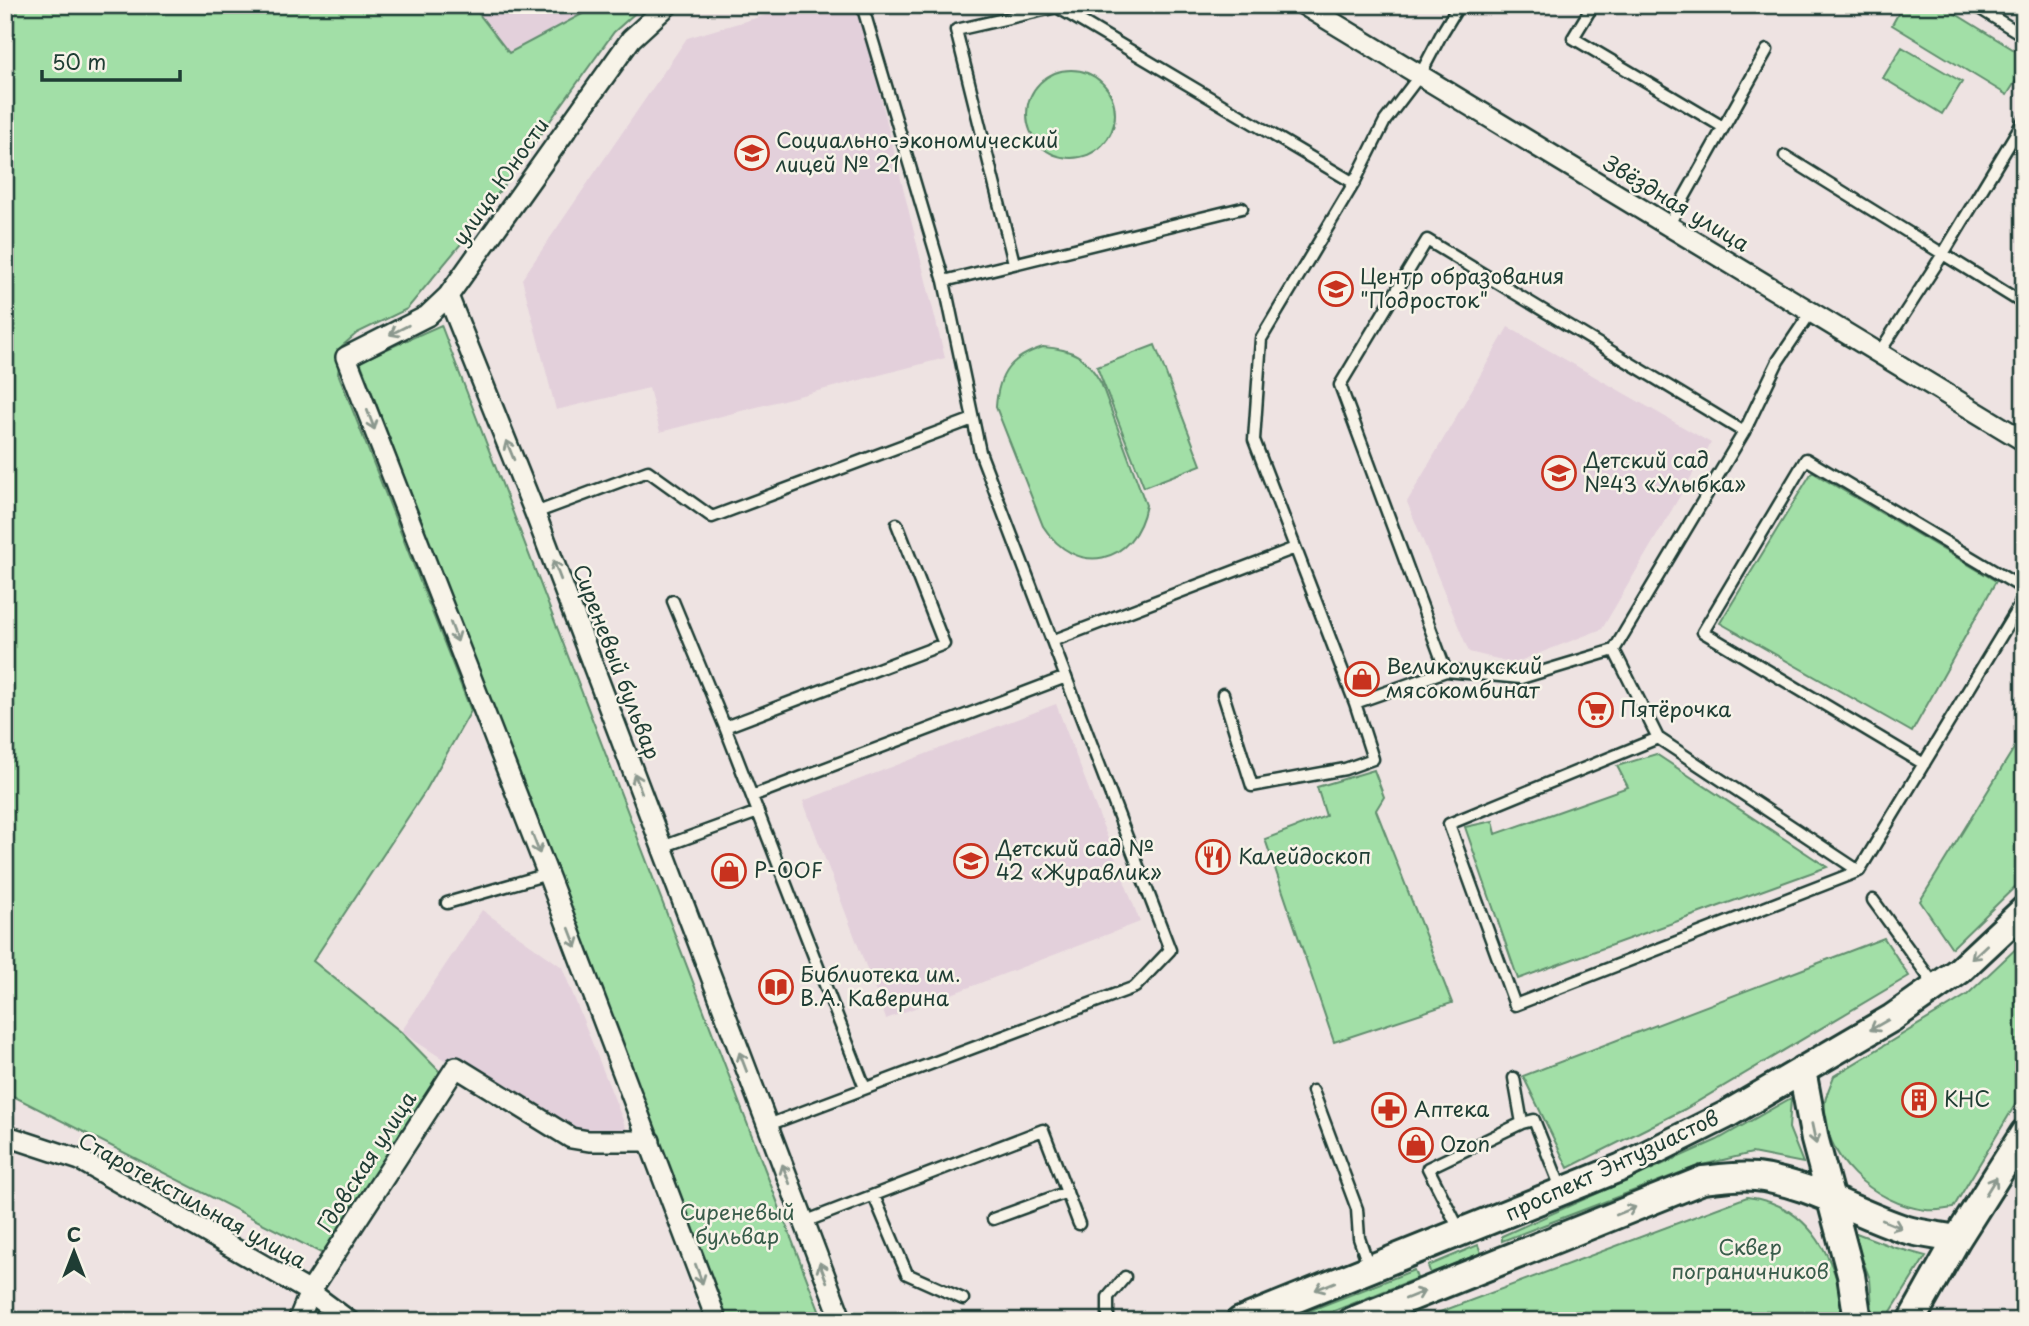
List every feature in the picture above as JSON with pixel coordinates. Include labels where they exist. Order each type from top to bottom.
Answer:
[{"type":"main road","name":"проспект Энтузиастов","points":[[1240,1321],[1563,1192],[1682,1137],[1892,1018],[1959,971],[2023,913]]},
{"type":"main road","points":[[1802,1070],[1829,1198],[1851,1275],[1858,1321]]},
{"type":"main road","points":[[1911,1321],[1957,1239],[2024,1133]]},
{"type":"main road","name":"проспект Энтузиастов","points":[[1352,1321],[1703,1180],[1757,1177],[1829,1198],[1906,1230],[1957,1239]]},
{"type":"street","name":"улица Юности","points":[[548,874],[346,357],[427,316],[448,296],[631,40],[668,5]]},
{"type":"street","name":"Звёздная улица","points":[[1304,5],[2024,441]]},
{"type":"street","name":"Сиреневый бульвар","points":[[448,296],[536,513],[842,1321]]},
{"type":"street","points":[[548,874],[717,1321]]},
{"type":"street","name":"Гдовская улица","points":[[298,1321],[310,1292],[456,1067],[571,1138],[589,1141],[650,1141]]},
{"type":"street","name":"Старотекстильная улица","points":[[5,1139],[12,1138],[80,1160],[310,1292],[348,1321]]},
{"type":"lane","points":[[768,1125],[1135,987],[1170,950],[980,452],[944,281],[862,5]]},
{"type":"lane","points":[[1223,694],[1252,786],[1345,769],[1373,759],[1355,703],[1254,440],[1261,339],[1354,183],[1385,121],[1420,75],[1459,5]]},
{"type":"lane","points":[[1593,5],[1573,38],[1723,127]]},
{"type":"lane","points":[[1974,5],[2024,36]]},
{"type":"lane","points":[[1014,263],[956,30],[1057,7],[1354,183]]},
{"type":"lane","points":[[1668,226],[1767,50]]},
{"type":"lane","points":[[1879,353],[2024,120]]},
{"type":"lane","points":[[1785,156],[2024,304]]},
{"type":"lane","points":[[944,281],[1242,208]]},
{"type":"lane","points":[[1446,671],[1340,385],[1427,240],[1744,432]]},
{"type":"lane","points":[[1355,703],[1446,671],[1521,678],[1614,650],[1744,432],[1779,361],[1811,312]]},
{"type":"lane","points":[[536,513],[648,471],[712,517],[973,419]]},
{"type":"lane","points":[[1924,764],[1703,632],[1806,459],[2024,589]]},
{"type":"lane","points":[[725,727],[944,644],[897,524]]},
{"type":"lane","points":[[1052,642],[1295,548]]},
{"type":"lane","points":[[1658,738],[1449,824],[1515,1005],[1859,871],[2024,598]]},
{"type":"lane","points":[[673,601],[725,727],[865,1088]]},
{"type":"lane","points":[[1614,650],[1658,738],[1859,871]]},
{"type":"lane","points":[[752,796],[1066,677]]},
{"type":"lane","points":[[662,847],[758,811]]},
{"type":"lane","points":[[447,903],[548,874]]},
{"type":"lane","points":[[1873,900],[1936,987]]},
{"type":"lane","points":[[1514,1078],[1522,1124]]},
{"type":"lane","points":[[1313,1091],[1357,1209],[1359,1238],[1370,1267]]},
{"type":"lane","points":[[1461,1233],[1428,1168],[1522,1124],[1534,1120],[1563,1192]]},
{"type":"lane","points":[[804,1222],[1042,1130],[1079,1224]]},
{"type":"lane","points":[[993,1219],[1067,1192]]},
{"type":"lane","points":[[874,1196],[907,1274],[963,1299]]},
{"type":"lane","points":[[1108,1321],[1108,1297],[1125,1277]]},
{"type":"shaded area","points":[[472,5],[599,5],[509,53]]},
{"type":"shaded area","name":"Социально-экономический лицей № 21","points":[[800,5],[858,5],[945,358],[660,432],[649,388],[556,410],[522,279],[687,38]]},
{"type":"shaded area","name":"Детский сад №43 «Улыбка»","points":[[1508,327],[1711,443],[1602,629],[1514,663],[1469,652],[1407,502]]},
{"type":"shaded area","name":"Детский сад № 42 «Журавлик»","points":[[1056,704],[1140,922],[886,1019],[803,801]]},
{"type":"shaded area","points":[[482,910],[562,967],[632,1143],[574,1143],[401,1032]]},
{"type":"green space","points":[[5,5],[472,5],[509,53],[599,5],[644,5],[614,32],[465,239],[407,309],[357,333],[342,346],[338,373],[471,711],[426,790],[313,961],[401,1032],[440,1072],[325,1255],[5,1092]]},
{"type":"green space","points":[[1903,5],[1941,5],[2024,56],[2024,68],[2007,95],[1892,25]]},
{"type":"green space","points":[[1902,47],[1962,82],[1942,114],[1883,78]]},
{"type":"green space","points":[[1062,70],[1080,70],[1096,77],[1108,89],[1115,105],[1115,123],[1108,139],[1096,151],[1080,158],[1062,158],[1046,151],[1034,139],[1027,123],[1027,105],[1034,89],[1046,77]]},
{"type":"green space","name":"Сиреневый бульвар","points":[[441,325],[823,1321],[724,1321],[360,361]]},
{"type":"green space","points":[[1155,345],[1201,465],[1144,487],[1097,367]]},
{"type":"green space","points":[[1043,347],[1071,352],[1090,366],[1101,383],[1146,505],[1140,525],[1130,541],[1117,552],[1103,558],[1087,558],[1071,553],[1056,542],[1043,526],[996,407],[1000,385],[1008,368],[1022,356]]},
{"type":"green space","points":[[1812,472],[1996,581],[1912,732],[1720,623]]},
{"type":"green space","points":[[2024,732],[2024,878],[1952,948],[1920,901]]},
{"type":"green space","points":[[1656,754],[1827,867],[1518,979],[1465,827],[1493,821],[1496,834],[1628,787],[1617,766]]},
{"type":"green space","points":[[1374,770],[1384,797],[1376,810],[1452,1003],[1334,1042],[1265,839],[1326,816],[1317,787]]},
{"type":"green space","points":[[1884,938],[1909,976],[1685,1109],[1568,1168],[1523,1076]]},
{"type":"green space","points":[[2024,941],[2024,1090],[1953,1208],[1926,1210],[1907,1206],[1870,1188],[1841,1159],[1832,1141],[1826,1122],[1825,1102],[1834,1076],[1967,995]]},
{"type":"green space","points":[[1791,1098],[1789,1128],[1803,1163],[1752,1153],[1698,1166],[1502,1241],[1502,1236],[1717,1140]]},
{"type":"green space","name":"Сквер пограничников","points":[[1747,1197],[1769,1202],[1788,1211],[1818,1240],[1836,1278],[1844,1321],[1416,1321]]},
{"type":"green space","points":[[1851,1231],[1926,1256],[1885,1321],[1873,1321],[1870,1279]]},
{"type":"green space","points":[[1478,1245],[1481,1253],[1431,1274],[1428,1266]]},
{"type":"green space","points":[[1414,1270],[1417,1278],[1309,1321],[1283,1321]]},
{"type":"place","name":"Социально-экономический лицей № 21","points":[[752,153]]},
{"type":"place","name":"Центр образования \"Подросток\"","points":[[1336,289]]},
{"type":"place","name":"Детский сад №43 «Улыбка»","points":[[1559,473]]},
{"type":"place","name":"Великолукский мясокомбинат","points":[[1362,679]]},
{"type":"place","name":"Пятёрочка","points":[[1596,710]]},
{"type":"place","name":"Калейдоскоп","points":[[1213,857]]},
{"type":"place","name":"Детский сад № 42 «Журавлик»","points":[[971,861]]},
{"type":"place","name":"P-OOF","points":[[729,871]]},
{"type":"place","name":"Библиотека им. В.А. Каверина","points":[[776,987]]},
{"type":"place","name":"КНС","points":[[1919,1100]]},
{"type":"place","name":"Аптека","points":[[1389,1110]]},
{"type":"place","name":"Ozon","points":[[1416,1145]]}]
